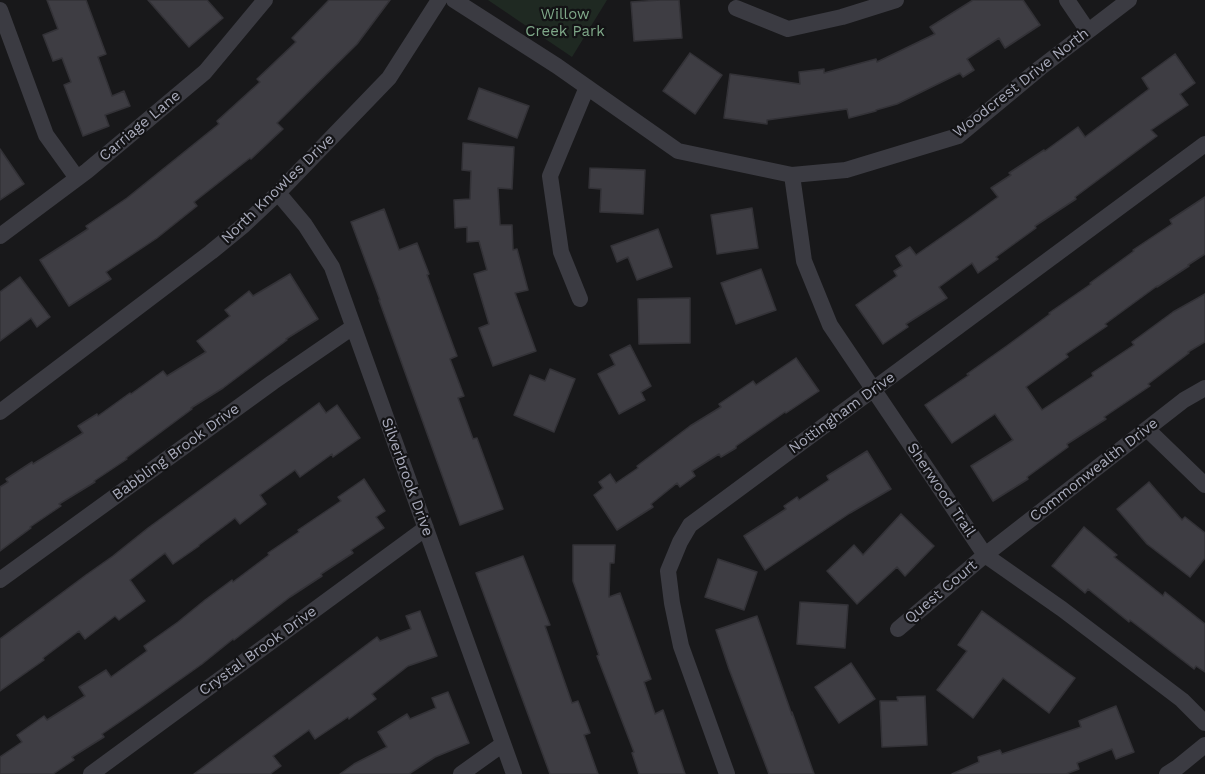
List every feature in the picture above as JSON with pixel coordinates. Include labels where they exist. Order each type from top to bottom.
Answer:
[{"type":"street","name":"Carriage Lane","points":[[0,236],[77,178],[205,72],[265,0]]},
{"type":"street","name":"North Knowles Drive","points":[[0,412],[244,225],[389,78],[439,0]]},
{"type":"street","name":"Woodcrest Drive North","points":[[454,0],[557,66],[678,151],[792,175],[846,170],[958,136],[1040,68],[1129,0]]},
{"type":"street","points":[[736,8],[788,29],[842,17],[896,0]]},
{"type":"street","points":[[1067,0],[1088,31]]},
{"type":"street","points":[[0,10],[46,135],[77,178]]},
{"type":"street","points":[[580,299],[561,252],[550,176],[587,87]]},
{"type":"street","name":"Nottingham Drive","points":[[727,774],[681,646],[672,603],[668,571],[690,525],[1205,144]]},
{"type":"street","name":"Sherwood Trail","points":[[792,175],[804,261],[830,326],[985,555],[1062,609],[1172,693],[1205,723]]},
{"type":"street","name":"Silverbrook Drive","points":[[278,193],[305,225],[332,267],[514,774]]},
{"type":"street","name":"Babbling Brook Drive","points":[[0,580],[263,389],[353,327]]},
{"type":"street","name":"Commonwealth Drive","points":[[985,555],[1184,400],[1205,388]]},
{"type":"street","points":[[1147,429],[1205,485]]},
{"type":"street","name":"Crystal Brook Drive","points":[[91,774],[426,528]]},
{"type":"street","name":"Quest Court","points":[[898,629],[985,555]]},
{"type":"street","points":[[461,774],[503,744]]},
{"type":"street","points":[[1167,774],[1205,745]]},
{"type":"green space","name":"Willow Creek Park","points":[[488,0],[607,0],[572,57]]},
{"type":"building","points":[[47,0],[86,0],[106,54],[98,57],[112,96],[124,91],[130,106],[105,115],[109,126],[83,136],[64,85],[71,82],[62,58],[53,61],[43,35],[58,29]]},
{"type":"building","points":[[148,0],[207,0],[223,18],[189,47]]},
{"type":"building","points":[[329,0],[390,0],[357,44],[277,123],[283,129],[251,159],[194,202],[197,206],[157,238],[106,272],[111,279],[69,306],[40,260],[88,229],[86,226],[127,198],[219,124],[217,121],[260,82],[257,79],[296,42],[292,38]]},
{"type":"building","points":[[679,0],[682,38],[634,41],[631,2]]},
{"type":"building","points":[[973,0],[1023,0],[1040,25],[1005,48],[999,38],[967,59],[974,70],[963,77],[960,73],[897,104],[876,111],[849,118],[847,109],[767,120],[767,124],[724,118],[730,74],[800,84],[799,72],[824,69],[824,73],[876,59],[877,62],[935,34],[930,27]]},
{"type":"building","points":[[690,53],[722,75],[695,114],[663,91]]},
{"type":"building","points":[[1175,54],[1195,83],[1180,94],[1188,105],[1151,130],[1157,136],[1075,197],[1076,199],[1035,226],[1036,228],[978,273],[972,263],[939,287],[947,298],[906,324],[908,327],[883,344],[856,305],[897,276],[894,271],[902,266],[896,256],[910,247],[916,255],[969,218],[998,197],[991,188],[1011,175],[1009,173],[1078,127],[1085,137],[1149,89],[1142,78]]},
{"type":"building","points":[[479,88],[529,106],[517,138],[468,119]]},
{"type":"building","points":[[463,143],[514,147],[512,189],[498,188],[500,225],[512,225],[513,250],[517,249],[528,290],[515,293],[536,351],[493,366],[479,328],[489,324],[474,274],[487,270],[479,241],[467,242],[467,227],[455,228],[454,200],[470,199],[471,171],[462,170]]},
{"type":"building","points":[[0,149],[24,184],[0,200]]},
{"type":"building","points":[[590,168],[645,170],[643,214],[600,212],[601,189],[589,188]]},
{"type":"building","points":[[1205,197],[1205,254],[1105,324],[1107,326],[1066,354],[1068,357],[1026,387],[1042,410],[1093,376],[1092,373],[1134,345],[1132,342],[1173,312],[1205,294],[1205,342],[1188,352],[1148,384],[1150,386],[1104,417],[1106,419],[1067,444],[1068,447],[1027,477],[1028,479],[993,501],[971,466],[1013,440],[995,414],[952,443],[925,405],[969,375],[967,374],[1091,284],[1133,250],[1172,224],[1170,220]]},
{"type":"building","points":[[752,208],[758,248],[717,254],[711,215]]},
{"type":"building","points":[[384,209],[399,250],[417,243],[457,356],[450,359],[464,396],[458,398],[473,439],[477,438],[503,509],[460,525],[351,222]]},
{"type":"building","points":[[658,229],[672,267],[637,280],[628,257],[617,262],[611,246]]},
{"type":"building","points":[[761,269],[776,310],[736,324],[721,283]]},
{"type":"building","points":[[290,274],[318,319],[286,339],[223,388],[191,408],[95,482],[59,504],[61,506],[0,551],[0,487],[8,482],[6,479],[83,433],[78,426],[97,414],[98,416],[163,371],[167,376],[206,352],[197,341],[230,316],[225,310],[249,291],[253,296]]},
{"type":"building","points":[[20,277],[50,317],[37,327],[31,318],[0,341],[0,292]]},
{"type":"building","points":[[690,298],[690,343],[639,344],[638,299]]},
{"type":"building","points":[[630,345],[651,386],[641,392],[645,400],[619,414],[598,374],[615,365],[610,355]]},
{"type":"building","points":[[796,358],[819,391],[785,412],[736,448],[721,457],[719,454],[692,471],[695,476],[680,487],[677,483],[651,504],[653,507],[617,530],[594,495],[603,488],[599,482],[610,474],[616,483],[690,426],[721,407],[719,404],[753,381],[756,385]]},
{"type":"building","points":[[550,369],[575,379],[554,432],[514,415],[530,375],[545,381]]},
{"type":"building","points":[[319,403],[326,413],[337,405],[360,438],[333,457],[332,454],[300,477],[295,470],[260,495],[266,504],[240,524],[235,518],[173,564],[165,553],[130,580],[145,601],[119,620],[115,616],[85,639],[79,631],[43,658],[44,660],[0,691],[0,639]]},
{"type":"building","points":[[867,451],[891,489],[850,513],[765,570],[744,536],[786,509],[784,506],[797,497],[799,500],[829,480],[827,476]]},
{"type":"building","points":[[364,479],[385,511],[376,517],[384,528],[351,550],[353,553],[321,574],[322,576],[290,597],[202,664],[102,734],[104,737],[72,757],[74,760],[53,774],[0,774],[0,757],[22,742],[17,735],[44,716],[47,720],[85,696],[79,687],[106,670],[111,677],[147,651],[144,646],[269,555],[268,553],[299,532],[298,530],[341,501],[338,497]]},
{"type":"building","points":[[1149,482],[1182,520],[1185,517],[1205,533],[1205,558],[1190,577],[1147,544],[1117,509]]},
{"type":"building","points":[[901,514],[934,546],[905,576],[897,567],[857,604],[827,571],[854,545],[863,555]]},
{"type":"building","points":[[1084,527],[1117,555],[1114,557],[1163,596],[1165,592],[1205,624],[1205,672],[1196,666],[1194,669],[1088,589],[1085,593],[1052,566]]},
{"type":"building","points":[[573,545],[615,545],[614,563],[610,563],[609,597],[620,593],[651,679],[644,682],[655,714],[663,710],[685,774],[639,774],[632,753],[634,752],[597,656],[599,655],[573,581]]},
{"type":"building","points":[[523,556],[550,625],[545,626],[572,703],[578,701],[590,733],[584,735],[598,774],[550,774],[476,573]]},
{"type":"building","points":[[718,559],[757,572],[744,610],[705,597]]},
{"type":"building","points":[[800,602],[848,605],[845,648],[797,644]]},
{"type":"building","points":[[420,611],[437,656],[408,666],[372,694],[376,699],[349,719],[348,717],[315,739],[309,730],[273,756],[281,766],[270,774],[194,774],[377,637],[380,641],[411,629],[406,616]]},
{"type":"building","points":[[982,611],[1075,678],[1049,713],[1003,678],[973,718],[937,690],[967,651],[958,645]]},
{"type":"building","points":[[757,616],[814,774],[769,774],[729,669],[716,630]]},
{"type":"building","points":[[851,663],[875,699],[839,723],[815,687]]},
{"type":"building","points":[[448,692],[469,743],[435,757],[409,774],[340,774],[387,747],[378,732],[407,714],[410,719],[436,708],[432,698]]},
{"type":"building","points":[[925,696],[927,745],[882,747],[880,701],[898,701],[897,697]]},
{"type":"building","points":[[1116,706],[1134,752],[1116,759],[1112,749],[1077,763],[1079,769],[1066,774],[952,774],[979,762],[978,757],[1000,750],[1002,754],[1081,727],[1079,721]]}]
